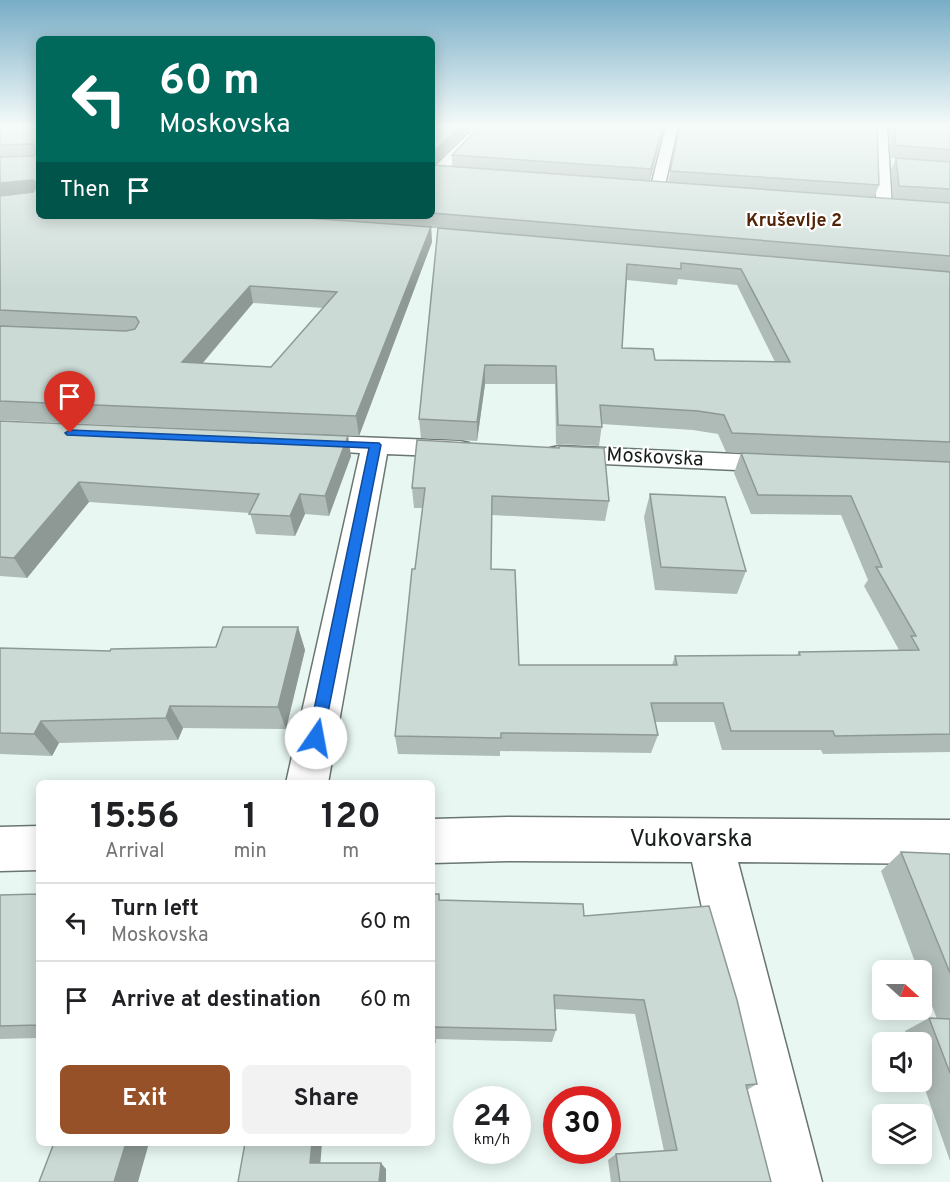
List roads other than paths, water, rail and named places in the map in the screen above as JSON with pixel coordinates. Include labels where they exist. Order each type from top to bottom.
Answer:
[{"type":"street","points":[[657,190],[659,181]]},
{"type":"street","points":[[884,206],[886,181]]},
{"type":"street","points":[[282,442],[483,450]]},
{"type":"street","points":[[308,780],[375,445]]},
{"type":"street","name":"Moskovska","points":[[531,453],[806,465]]},
{"type":"street","points":[[710,840],[792,1182]]},
{"type":"street","name":"Vukovarska","points":[[435,842],[710,840],[950,842]]},
{"type":"street","points":[[0,849],[36,848]]},
{"type":"district","name":"Kruševlje 2","points":[[794,221]]}]
